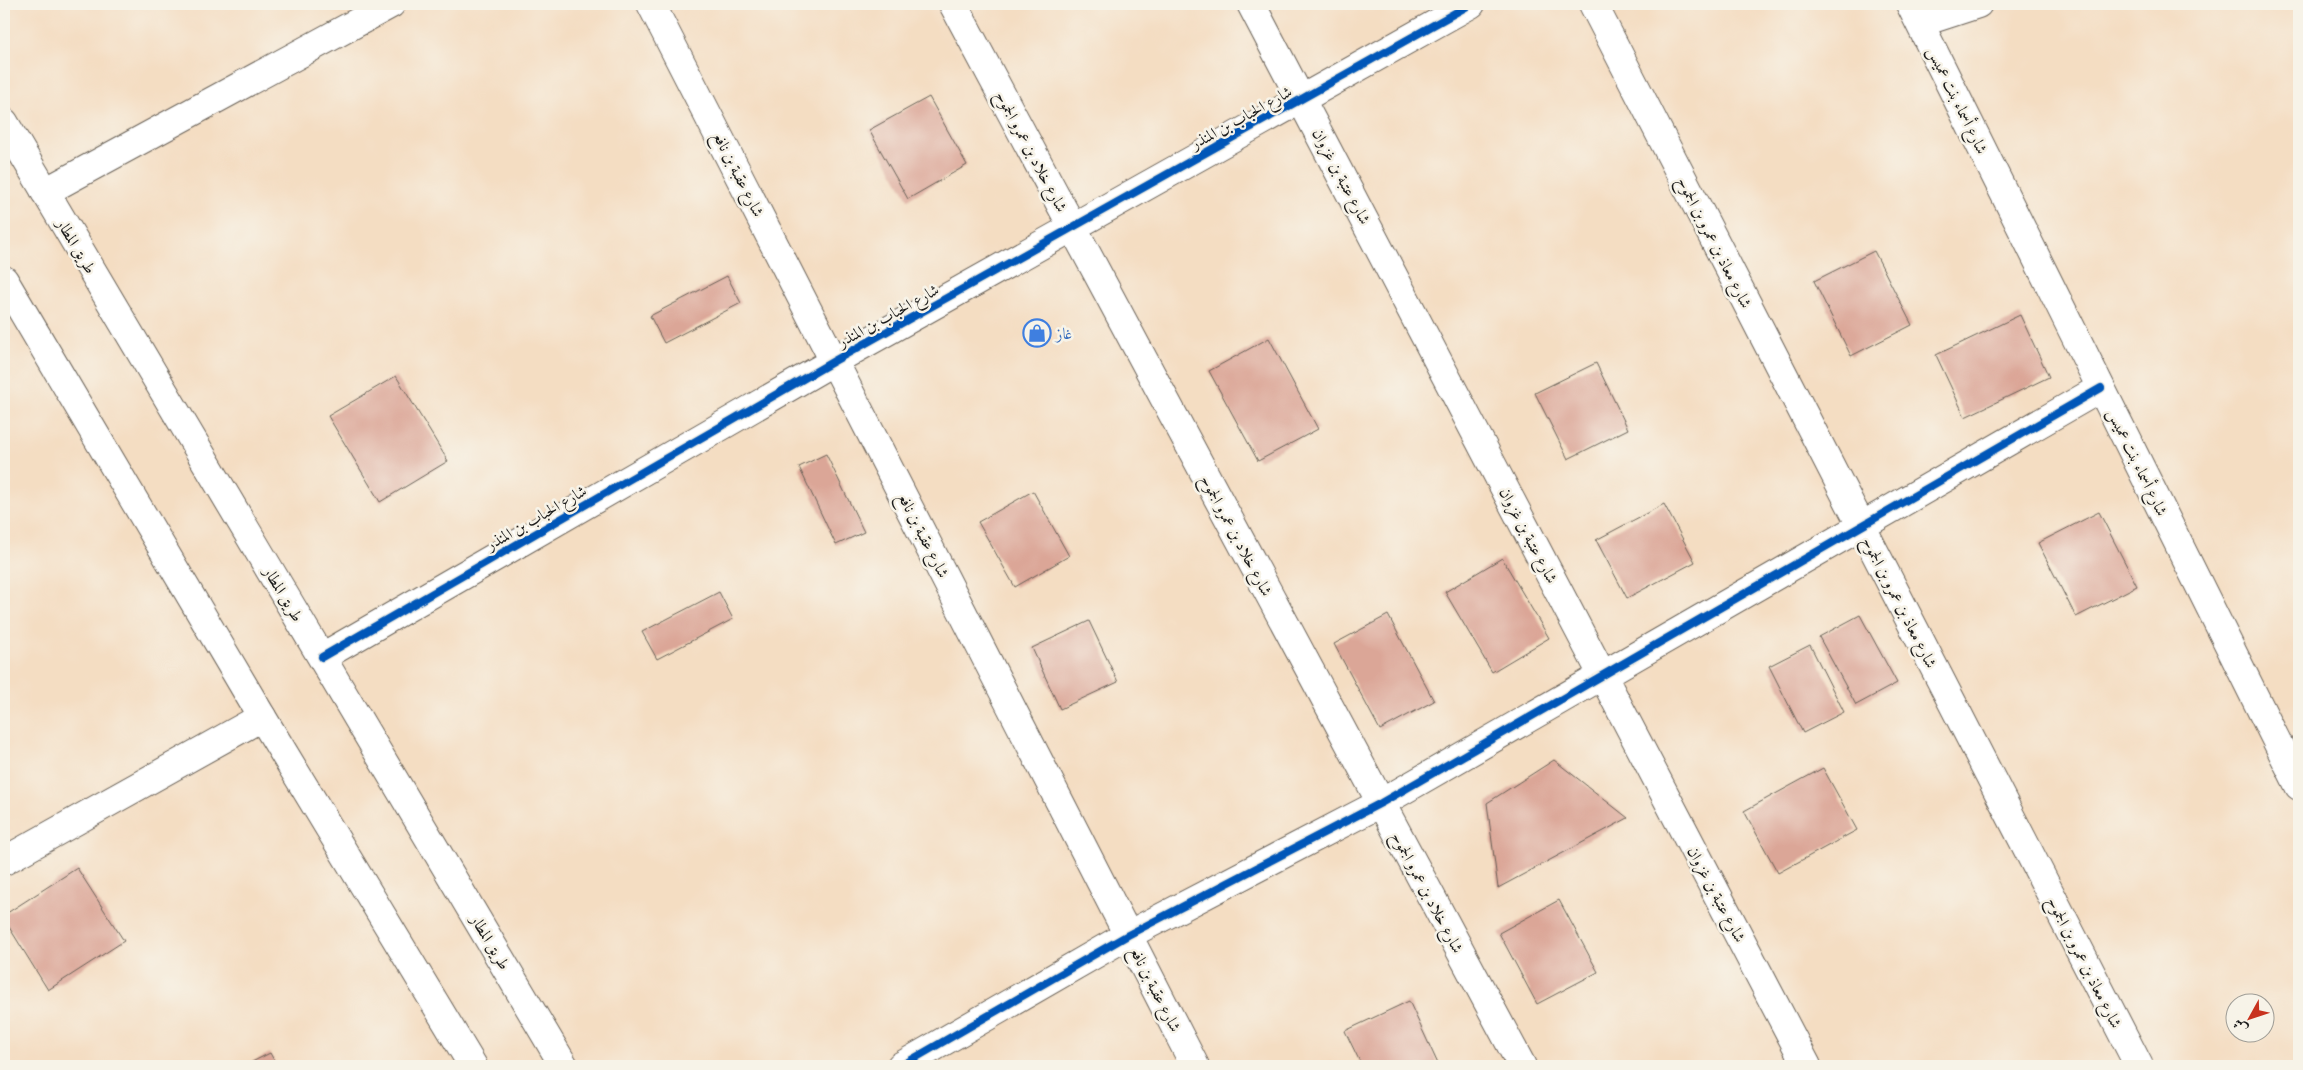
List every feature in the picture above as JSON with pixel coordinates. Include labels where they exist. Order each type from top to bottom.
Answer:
[{"type":"main road","points":[[46,192],[391,4]]},
{"type":"main road","name":"شارع عقبة بن نافع","points":[[651,4],[1196,1066]]},
{"type":"main road","name":"شارع خلاد بن عمرو الجموح","points":[[953,4],[1522,1066]]},
{"type":"main road","name":"شارع عتبة بن غزوان","points":[[1252,4],[1807,1066]]},
{"type":"main road","name":"شارع الحباب بن المنذر","points":[[322,657],[834,360],[1471,4]]},
{"type":"main road","name":"شارع معاذ بن عمرو بن الجموح","points":[[1593,4],[2139,1066]]},
{"type":"main road","points":[[1915,14],[1978,4]]},
{"type":"main road","name":"شارع أسماء بنت عميس","points":[[1915,14],[2299,786]]},
{"type":"main road","name":"طريق المطار","points":[[4,122],[564,1066]]},
{"type":"main road","points":[[4,280],[262,717],[473,1066]]},
{"type":"main road","points":[[901,1066],[1128,935],[1381,803],[2101,388]]},
{"type":"main road","points":[[4,861],[262,717]]},
{"type":"building","points":[[929,97],[967,165],[908,199],[869,130]]},
{"type":"building","points":[[1874,251],[1912,325],[1851,356],[1814,281]]},
{"type":"building","points":[[727,276],[741,303],[664,343],[650,316]]},
{"type":"building","points":[[2020,315],[2049,377],[1965,417],[1936,355]]},
{"type":"building","points":[[1269,338],[1318,429],[1258,461],[1209,371]]},
{"type":"building","points":[[1596,363],[1628,429],[1568,459],[1535,393]]},
{"type":"building","points":[[396,376],[448,461],[380,502],[328,416]]},
{"type":"building","points":[[826,454],[864,532],[836,545],[799,467]]},
{"type":"building","points":[[1033,491],[1069,556],[1015,587],[978,522]]},
{"type":"building","points":[[1664,504],[1695,562],[1627,598],[1596,540]]},
{"type":"building","points":[[2099,512],[2137,586],[2076,617],[2038,543]]},
{"type":"building","points":[[1502,558],[1549,638],[1492,672],[1445,592]]},
{"type":"building","points":[[719,592],[733,619],[657,659],[642,632]]},
{"type":"building","points":[[1388,615],[1434,701],[1380,730],[1334,644]]},
{"type":"building","points":[[1860,615],[1897,683],[1856,705],[1819,637]]},
{"type":"building","points":[[1089,621],[1118,682],[1060,709],[1032,648]]},
{"type":"building","points":[[1810,645],[1844,712],[1803,733],[1769,666]]},
{"type":"building","points":[[1554,760],[1628,818],[1498,888],[1487,803]]},
{"type":"building","points":[[1823,768],[1857,830],[1778,873],[1744,811]]},
{"type":"building","points":[[77,868],[124,941],[48,990],[4,919],[4,915]]},
{"type":"building","points":[[1559,900],[1598,972],[1537,1004],[1499,933]]},
{"type":"building","points":[[1409,1001],[1439,1066],[1362,1066],[1345,1031]]},
{"type":"building","points":[[270,1053],[277,1066],[244,1066]]},
{"type":"building","points":[[1330,1062],[1332,1066],[1321,1066]]},
{"type":"cycle path","points":[[322,657],[834,361],[1471,4]]},
{"type":"cycle path","points":[[901,1066],[1128,935],[1381,803],[2101,388]]},
{"type":"place","name":"غاز","points":[[1037,333]]}]
